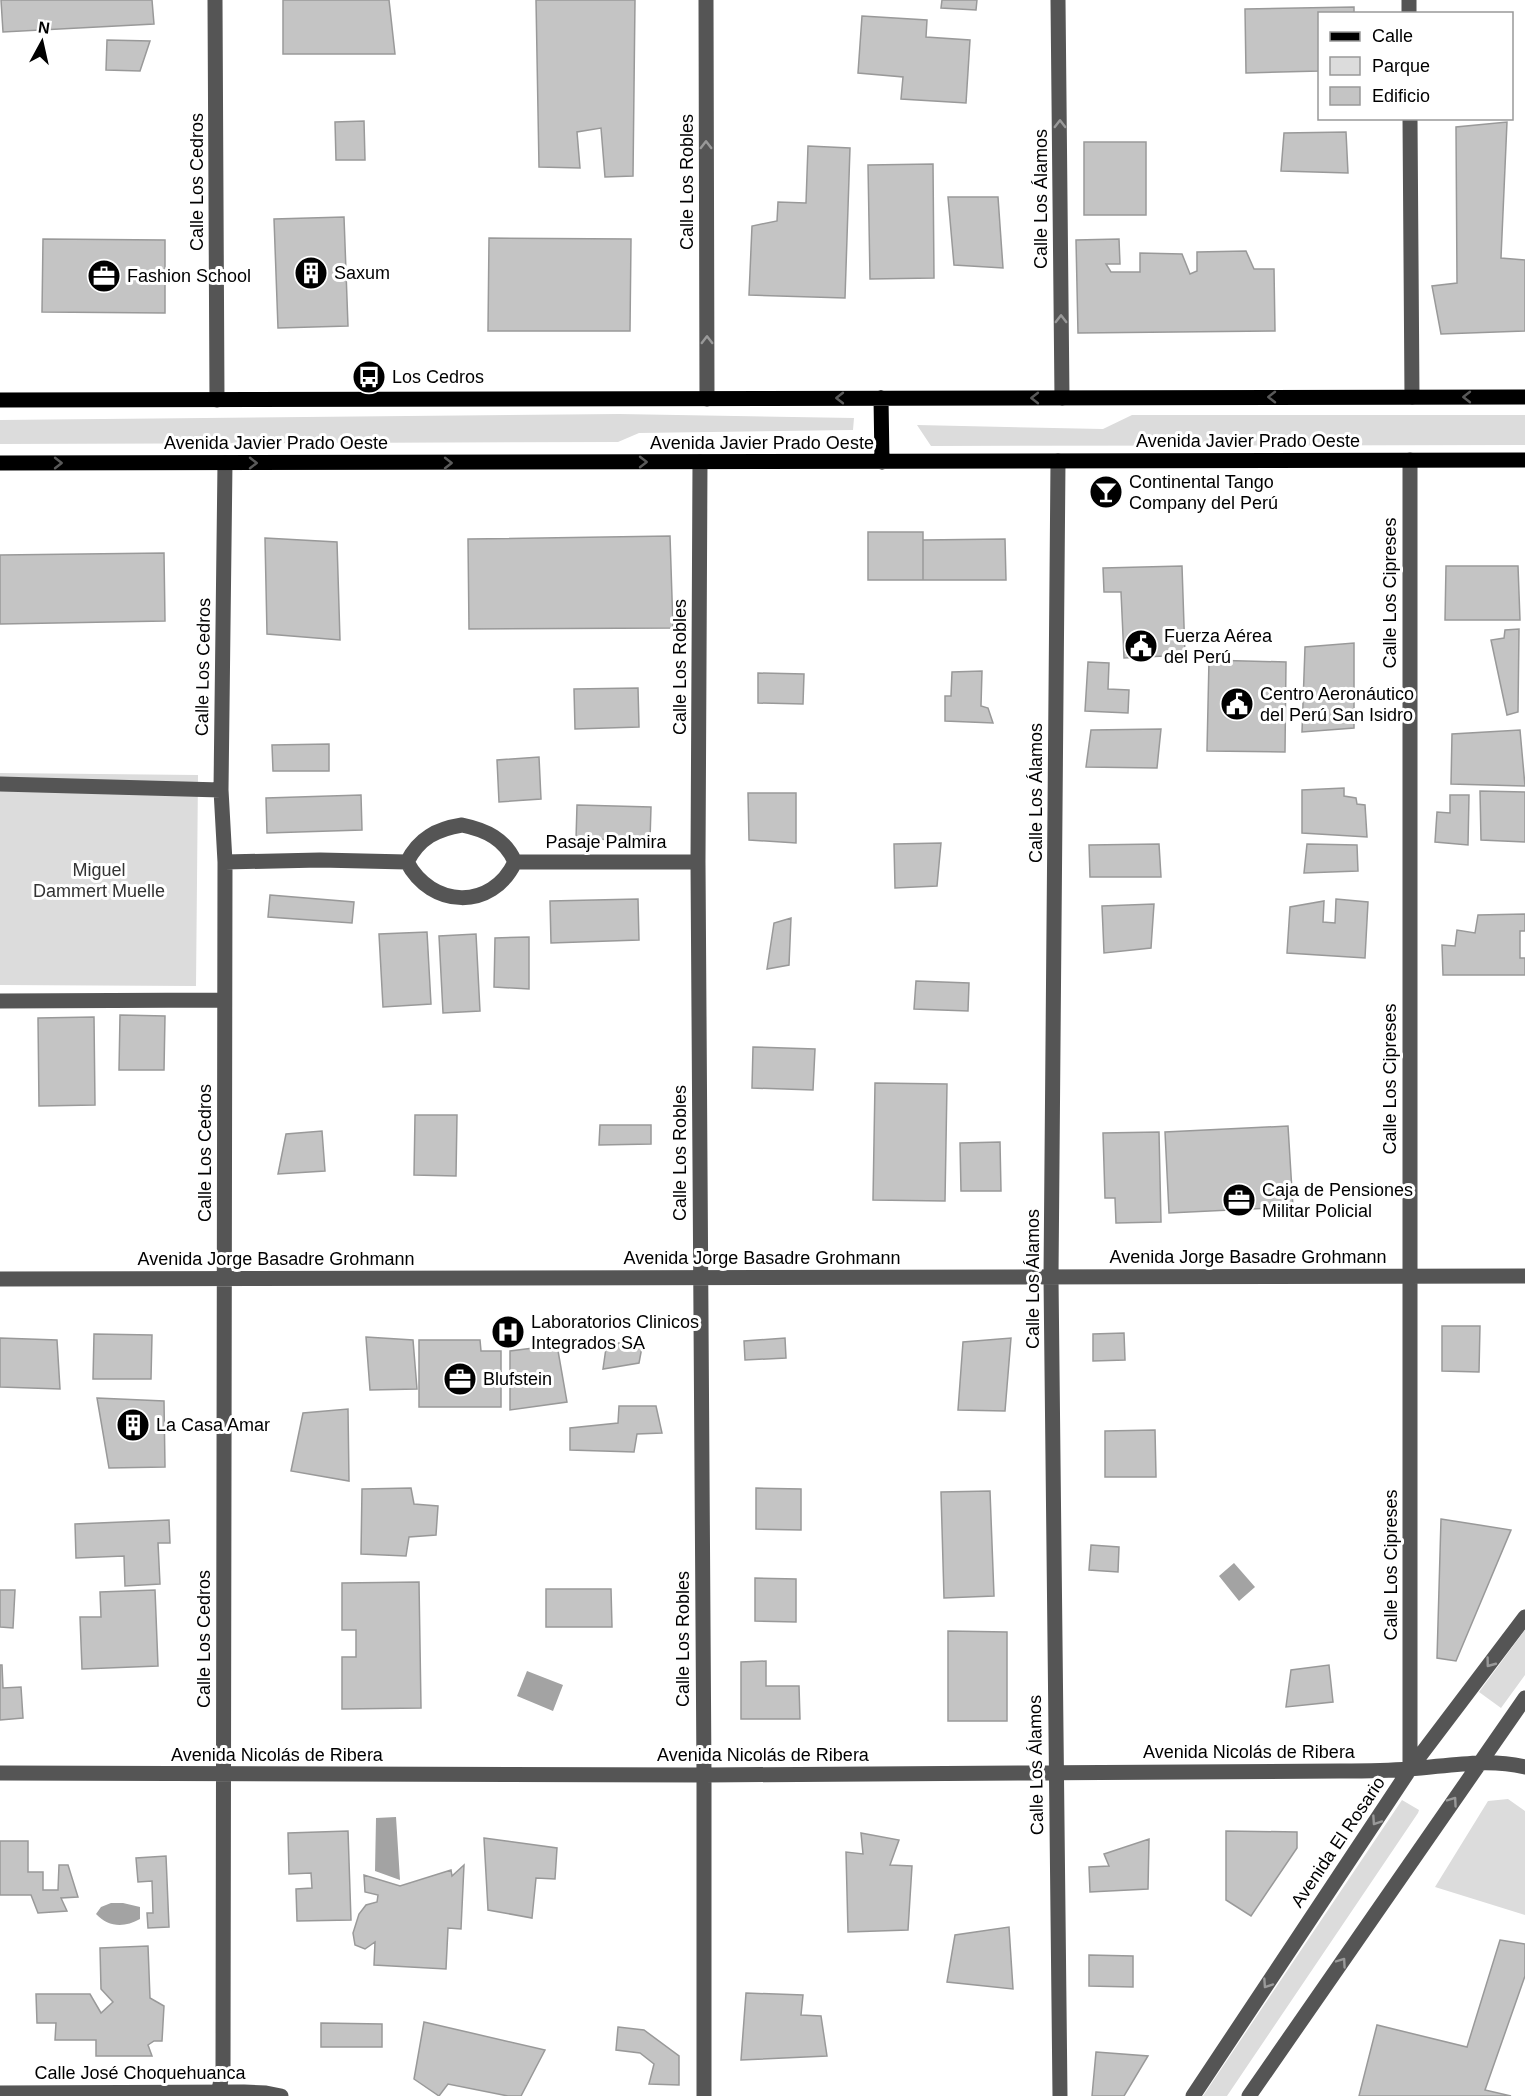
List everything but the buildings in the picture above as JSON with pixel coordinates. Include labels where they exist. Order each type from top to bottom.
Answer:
[{"type":"main road","points":[[0,400],[1525,397]]},
{"type":"main road","points":[[880,398],[882,462]]},
{"type":"main road","name":"Avenida Javier Prado Oeste","points":[[0,463],[1525,460]]},
{"type":"street","name":"Calle Los Cedros","points":[[215,0],[217,400]]},
{"type":"street","name":"Calle Los Robles","points":[[706,0],[707,399]]},
{"type":"street","name":"Calle Los Álamos","points":[[1059,0],[1062,398]]},
{"type":"street","points":[[1410,120],[1412,397]]},
{"type":"street","name":"Calle Los Cipreses","points":[[1410,460],[1410,1769]]},
{"type":"street","name":"Calle Los Álamos","points":[[1058,461],[1051,1277],[1060,2096]]},
{"type":"street","name":"Calle Los Robles","points":[[700,462],[698,862],[704,2096]]},
{"type":"street","name":"Calle Los Cedros","points":[[219,2094],[223,2068],[225,862],[221,790],[225,463]]},
{"type":"street","points":[[0,784],[221,790]]},
{"type":"street","points":[[462,825],[481,829],[497,838],[510,851],[514,862],[510,873],[497,886],[481,895],[462,898],[444,896],[427,887],[413,873],[407,862],[413,850],[427,836],[444,828],[462,825]]},
{"type":"street","points":[[225,862],[320,860],[407,862]]},
{"type":"street","name":"Pasaje Palmira","points":[[514,862],[698,862]]},
{"type":"street","points":[[0,1001],[225,1000]]},
{"type":"street","name":"Avenida Jorge Basadre Grohmann","points":[[0,1279],[1525,1276]]},
{"type":"street","name":"Avenida El Rosario","points":[[1193,2096],[1410,1769],[1525,1617]]},
{"type":"street","points":[[1249,2096],[1525,1698]]},
{"type":"street","name":"Avenida Nicolás de Ribera","points":[[0,1773],[704,1775],[1056,1773],[1410,1769],[1480,1761],[1509,1763],[1525,1767]]},
{"type":"street","name":"Calle José Choquehuanca","points":[[0,2093],[219,2094],[266,2092],[281,2096]]},
{"type":"green space","points":[[619,414],[854,418],[853,430],[639,433],[618,442],[0,444],[0,420]]},
{"type":"green space","points":[[1132,415],[1525,415],[1525,445],[931,446],[917,425],[1103,429]]},
{"type":"green space","name":"Miguel Dammert Muelle","points":[[0,773],[198,775],[196,986],[0,985]]},
{"type":"green space","points":[[1525,1630],[1525,1675],[1501,1708],[1479,1692]]},
{"type":"green space","points":[[1508,1799],[1525,1811],[1525,1915],[1435,1887],[1488,1801]]},
{"type":"green space","points":[[1402,1800],[1419,1810],[1418,1813],[1227,2096],[1203,2096]]},
{"type":"shaded area","points":[[1234,1563],[1255,1587],[1239,1601],[1219,1576]]},
{"type":"shaded area","points":[[527,1671],[563,1685],[553,1711],[517,1696]]},
{"type":"shaded area","points":[[396,1817],[400,1880],[375,1871],[376,1818]]},
{"type":"shaded area","points":[[111,1903],[140,1907],[140,1919],[122,1925],[106,1922],[96,1914],[101,1907]]},
{"type":"place","name":"Saxum","points":[[311,273]]},
{"type":"place","name":"Fashion School","points":[[104,276]]},
{"type":"place","name":"Los Cedros","points":[[369,377]]},
{"type":"place","name":"Continental Tango Company del Perú","points":[[1106,492]]},
{"type":"place","name":"Fuerza Aérea del Perú","points":[[1141,646]]},
{"type":"place","name":"Centro Aeronáutico del Perú San Isidro","points":[[1237,704]]},
{"type":"place","name":"Caja de Pensiones Militar Policial","points":[[1239,1200]]},
{"type":"place","name":"Laboratorios Clinicos Integrados SA","points":[[508,1332]]},
{"type":"place","name":"Blufstein","points":[[460,1379]]},
{"type":"place","name":"La Casa Amar","points":[[133,1425]]}]
